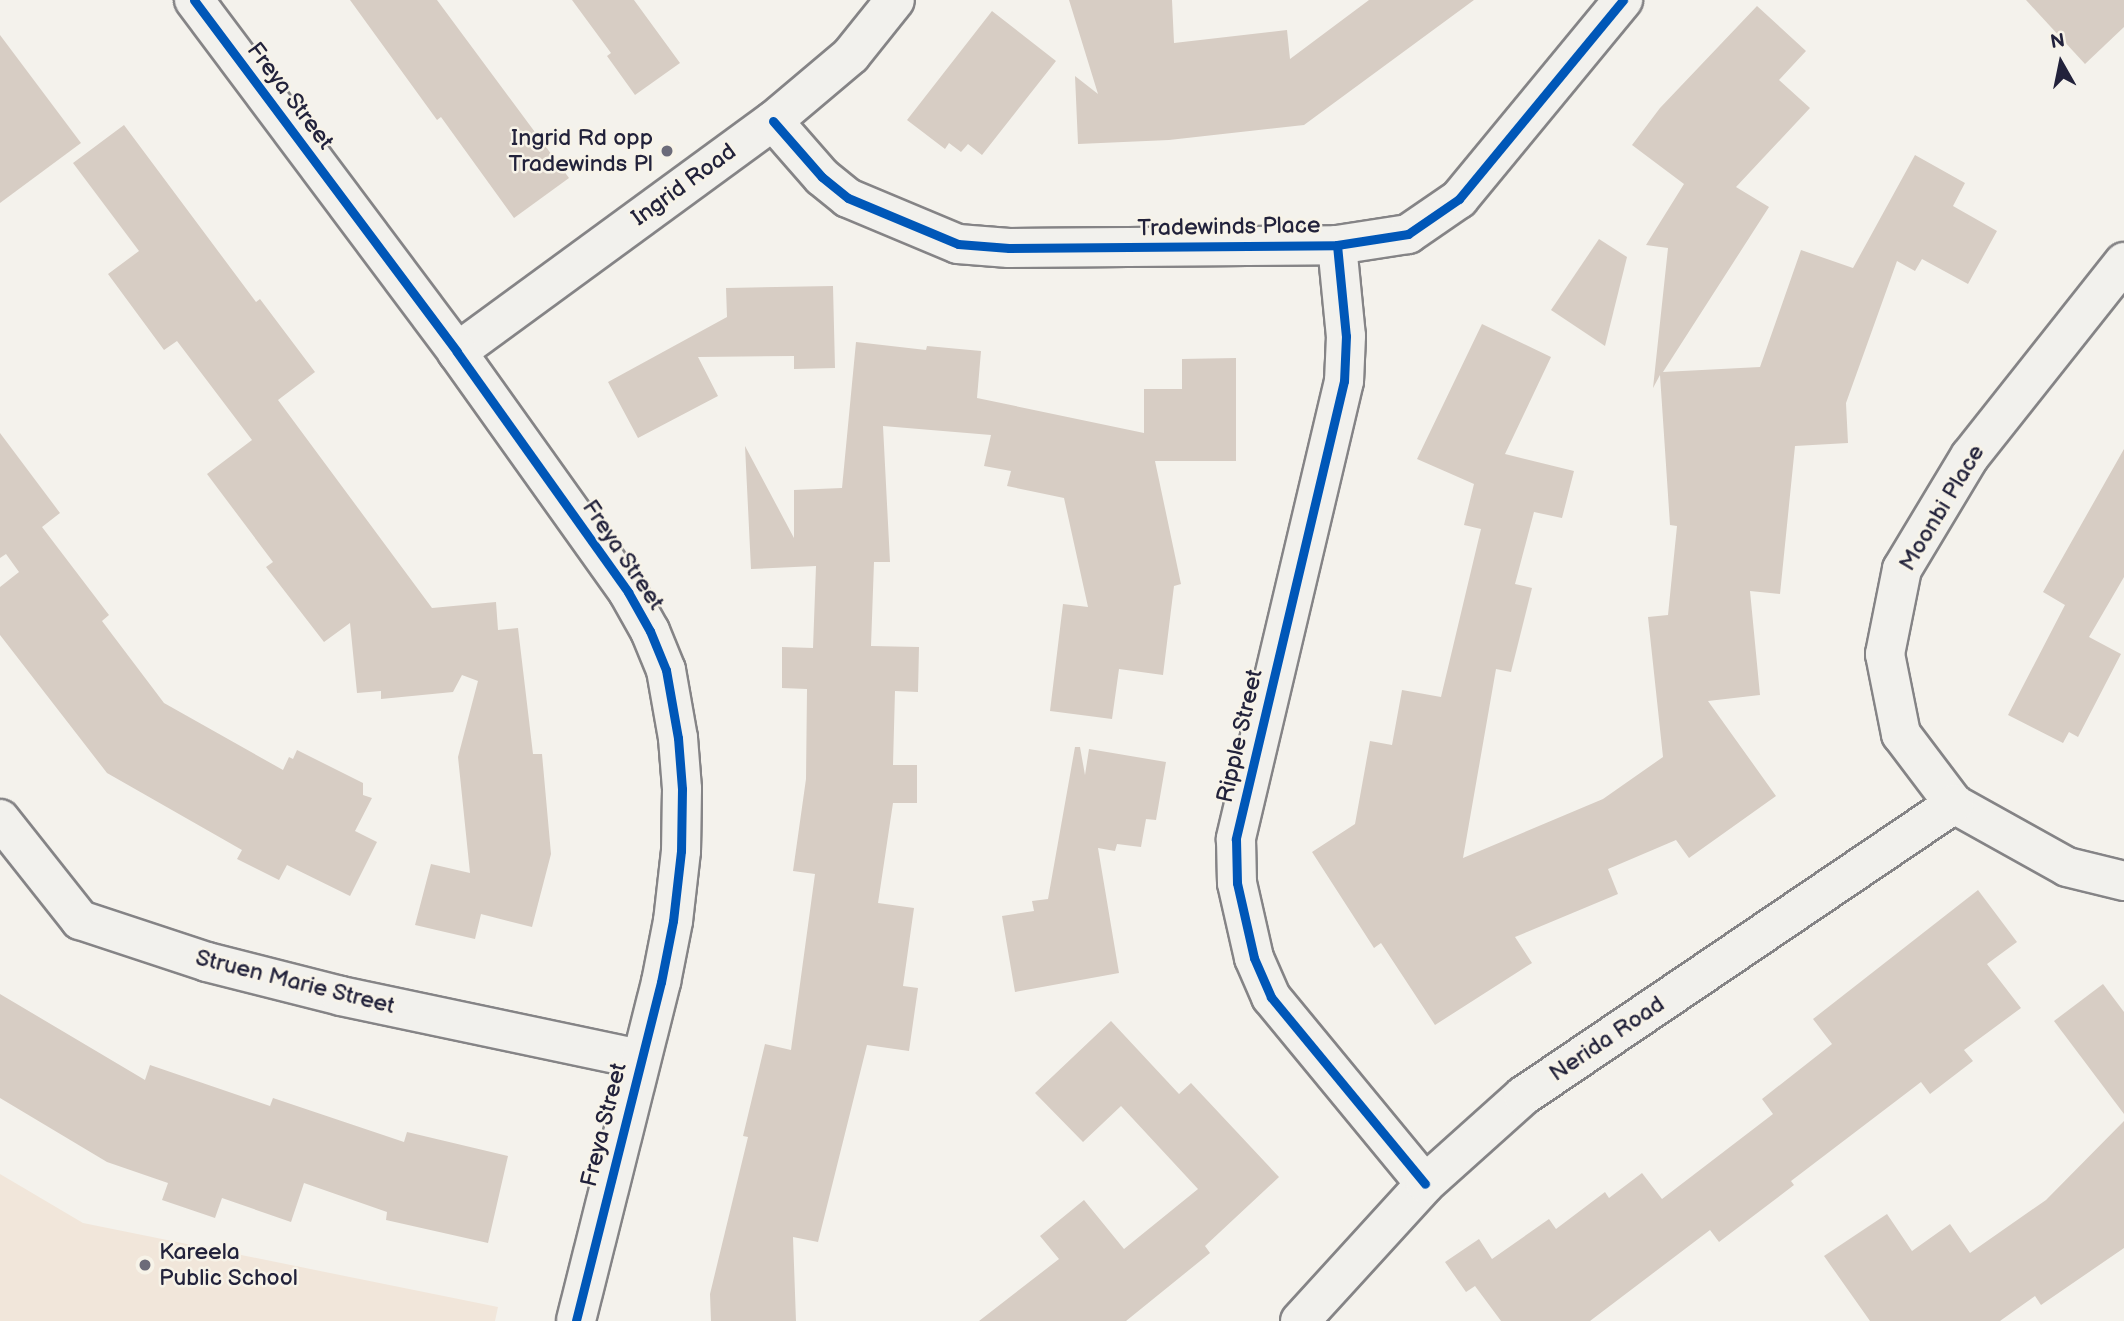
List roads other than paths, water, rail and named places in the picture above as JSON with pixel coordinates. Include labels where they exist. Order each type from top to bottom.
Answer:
[{"type":"street","name":"Freya Street","points":[[194,0],[457,352],[628,592],[650,631],[666,670],[678,738],[682,789],[681,851],[664,970],[639,1059],[576,1321]]},
{"type":"street","name":"Ingrid Road","points":[[457,352],[773,121],[851,55],[895,0]]},
{"type":"street","name":"Tradewinds Place","points":[[773,121],[822,177],[848,198],[958,244],[1009,248],[1337,244],[1408,234],[1459,199],[1623,0]]},
{"type":"street","name":"Ripple Street","points":[[1337,244],[1346,336],[1344,381],[1236,839],[1237,884],[1254,958],[1271,997],[1425,1184]]},
{"type":"street","name":"Moonbi Place","points":[[2124,261],[1970,456],[1902,569],[1885,654],[1901,734],[1954,804],[2067,867],[2124,881]]},
{"type":"street","name":"Nerida Road","points":[[1300,1321],[1425,1184],[1523,1096],[1954,804]]},
{"type":"street","name":"Struen Marie Street","points":[[0,819],[80,920],[207,962],[341,996],[639,1059]]},
{"type":"place","name":"Ingrid Rd opp Tradewinds Pl","points":[[667,151]]},
{"type":"place","name":"Kareela Public School","points":[[145,1265]]}]
